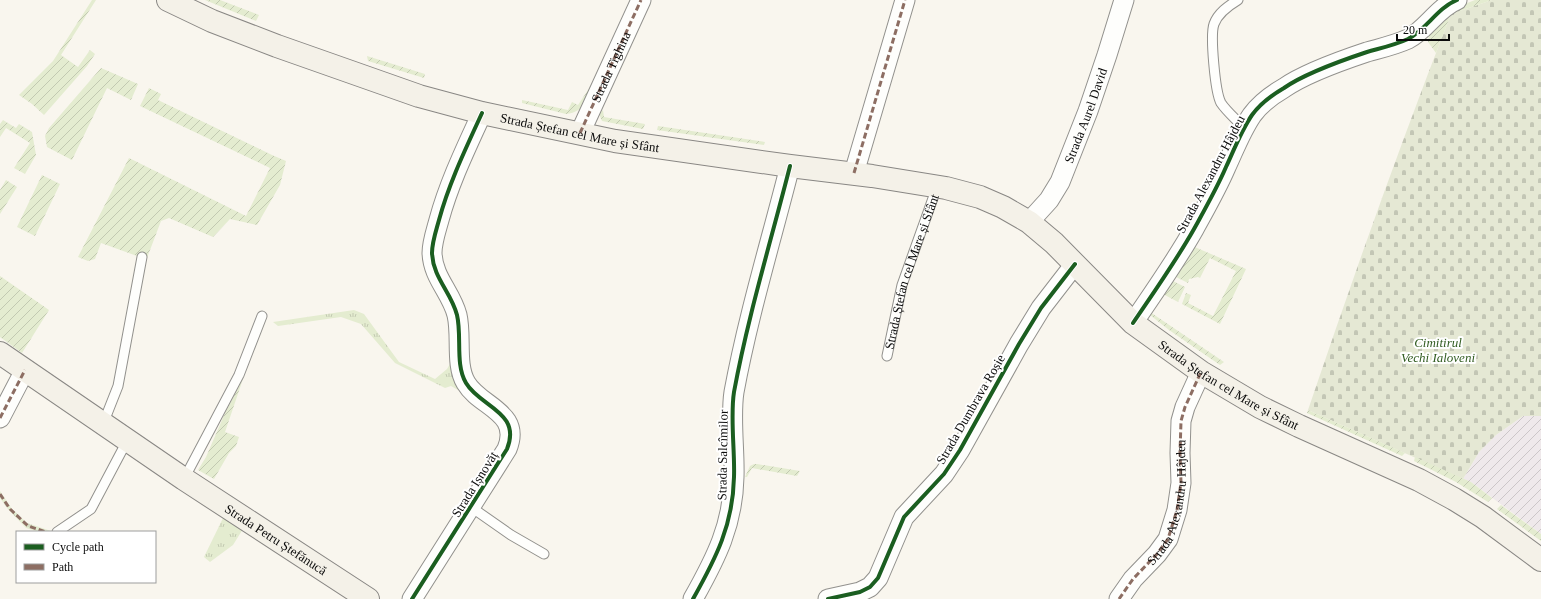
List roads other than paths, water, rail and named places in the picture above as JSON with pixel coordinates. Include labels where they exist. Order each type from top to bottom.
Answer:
[{"type":"main road","name":"Strada Ștefan cel Mare și Sfânt","points":[[169,0],[212,21],[364,77],[419,96],[482,113],[650,147],[854,173],[937,187],[980,197],[1029,222],[1054,243],[1133,323],[1201,372],[1228,389],[1294,424],[1419,480],[1454,499],[1484,517],[1541,560]]},
{"type":"main road","name":"Strada Petru Ștefănucă","points":[[0,353],[127,441],[368,599]]},
{"type":"street","name":"Strada Tighina","points":[[580,133],[641,0]]},
{"type":"street","points":[[854,173],[905,0]]},
{"type":"street","name":"Strada Aurel David","points":[[1029,222],[1049,200],[1060,182],[1088,111],[1124,0]]},
{"type":"street","name":"Strada Alexandru Hâjdeu","points":[[1133,323],[1194,230],[1225,170],[1244,128],[1252,115],[1262,104],[1285,86],[1314,73],[1366,53],[1407,40],[1428,24],[1439,11],[1457,0]]},
{"type":"street","name":"Strada Ișnovăț","points":[[412,599],[511,441],[508,424],[501,413],[474,392],[466,384],[463,378],[461,372],[457,314],[437,275],[432,252],[435,234],[443,206],[461,157],[482,113]]},
{"type":"street","name":"Strada Salcîmilor","points":[[693,599],[711,567],[723,539],[731,511],[734,479],[734,395],[745,342],[790,166]]},
{"type":"street","name":"Strada Dumbrava Roșie","points":[[828,599],[860,592],[870,588],[878,578],[904,517],[944,474],[960,450],[1019,344],[1041,308],[1075,264]]},
{"type":"street","points":[[0,418],[25,370]]},
{"type":"street","name":"Strada Alexandru Hâjdeu","points":[[1119,599],[1133,579],[1157,554],[1168,539],[1177,510],[1181,483],[1180,453],[1182,421],[1185,407],[1201,372]]},
{"type":"lane","name":"Strada Alexandru Hâjdeu","points":[[1238,0],[1219,15],[1214,24],[1214,61],[1216,88],[1221,102],[1244,128]]},
{"type":"lane","name":"Strada Ștefan cel Mare și Sfânt","points":[[887,356],[902,285],[937,187]]},
{"type":"lane","points":[[103,424],[118,386],[142,257]]},
{"type":"lane","points":[[184,479],[239,375],[262,316]]},
{"type":"lane","points":[[59,531],[91,509],[127,441]]},
{"type":"lane","name":"Strada Ișnovăț","points":[[471,507],[511,535],[544,554]]},
{"type":"park label","name":"Cimitirul Vechi Ialoveni","points":[[1438,350]]}]
